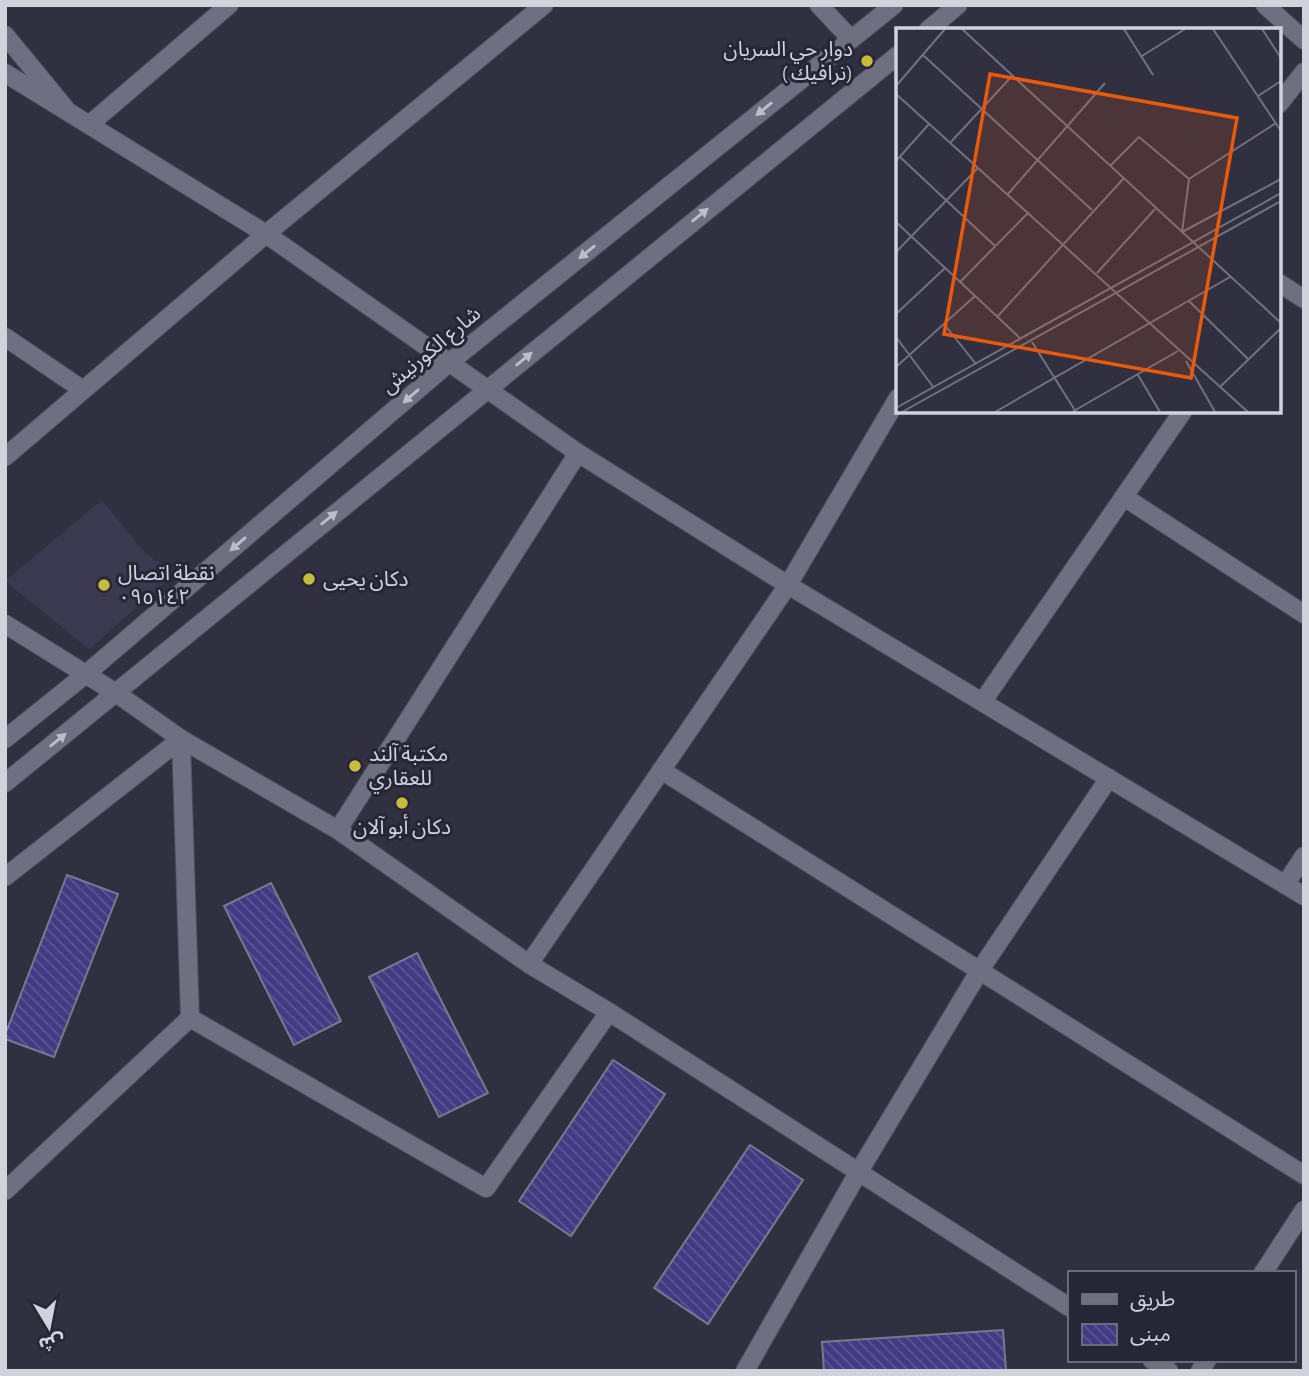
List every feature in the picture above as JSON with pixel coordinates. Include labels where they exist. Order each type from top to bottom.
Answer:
[{"type":"street","points":[[90,124],[229,5]]},
{"type":"street","points":[[5,457],[265,234],[544,5]]},
{"type":"street","points":[[819,5],[852,39]]},
{"type":"street","name":"شارع الكورنيش","points":[[5,739],[86,674],[450,362],[894,5]]},
{"type":"street","points":[[930,28],[958,5]]},
{"type":"street","points":[[1265,5],[1304,40]]},
{"type":"street","points":[[5,35],[66,110]]},
{"type":"street","points":[[5,783],[896,57]]},
{"type":"street","points":[[1281,101],[1304,72]]},
{"type":"street","points":[[5,73],[265,234],[578,453],[788,585],[1304,896]]},
{"type":"street","points":[[1281,284],[1304,299]]},
{"type":"street","points":[[5,337],[83,390]]},
{"type":"street","points":[[529,964],[788,585],[896,401]]},
{"type":"street","points":[[983,701],[1182,413]]},
{"type":"street","points":[[338,830],[578,453]]},
{"type":"street","points":[[1124,497],[1304,614]]},
{"type":"street","points":[[5,624],[116,693],[181,739],[338,830],[529,964],[609,1012],[1068,1306]]},
{"type":"street","points":[[5,877],[181,739]]},
{"type":"street","points":[[5,1191],[190,1018],[181,739]]},
{"type":"street","points":[[661,770],[1304,1175]]},
{"type":"street","points":[[744,1371],[858,1173],[980,970],[1109,778]]},
{"type":"street","points":[[1285,885],[1304,856]]},
{"type":"street","points":[[190,1018],[486,1188],[609,1012]]},
{"type":"street","points":[[1264,1271],[1304,1210]]},
{"type":"shaded area","points":[[102,500],[145,553],[176,573],[89,649],[5,581]]},
{"type":"building","points":[[67,875],[118,894],[54,1057],[5,1039],[5,1035]]},
{"type":"building","points":[[271,883],[341,1021],[294,1045],[224,906]]},
{"type":"building","points":[[417,953],[488,1093],[439,1117],[369,977]]},
{"type":"building","points":[[613,1060],[665,1094],[571,1236],[519,1201]]},
{"type":"building","points":[[750,1145],[803,1180],[708,1324],[654,1288]]},
{"type":"building","points":[[1003,1330],[1006,1371],[824,1371],[822,1342]]},
{"type":"place","name":"دوار حي السريان ( ترافيك)","points":[[867,61]]},
{"type":"place","name":"دكان يحيى","points":[[309,579]]},
{"type":"place","name":"نقطة اتصال ٠٩٥١٤٢","points":[[104,585]]},
{"type":"place","name":"مكتبة آلند للعقاري","points":[[355,766]]},
{"type":"place","name":"دكان أبو آلان","points":[[402,803]]}]
